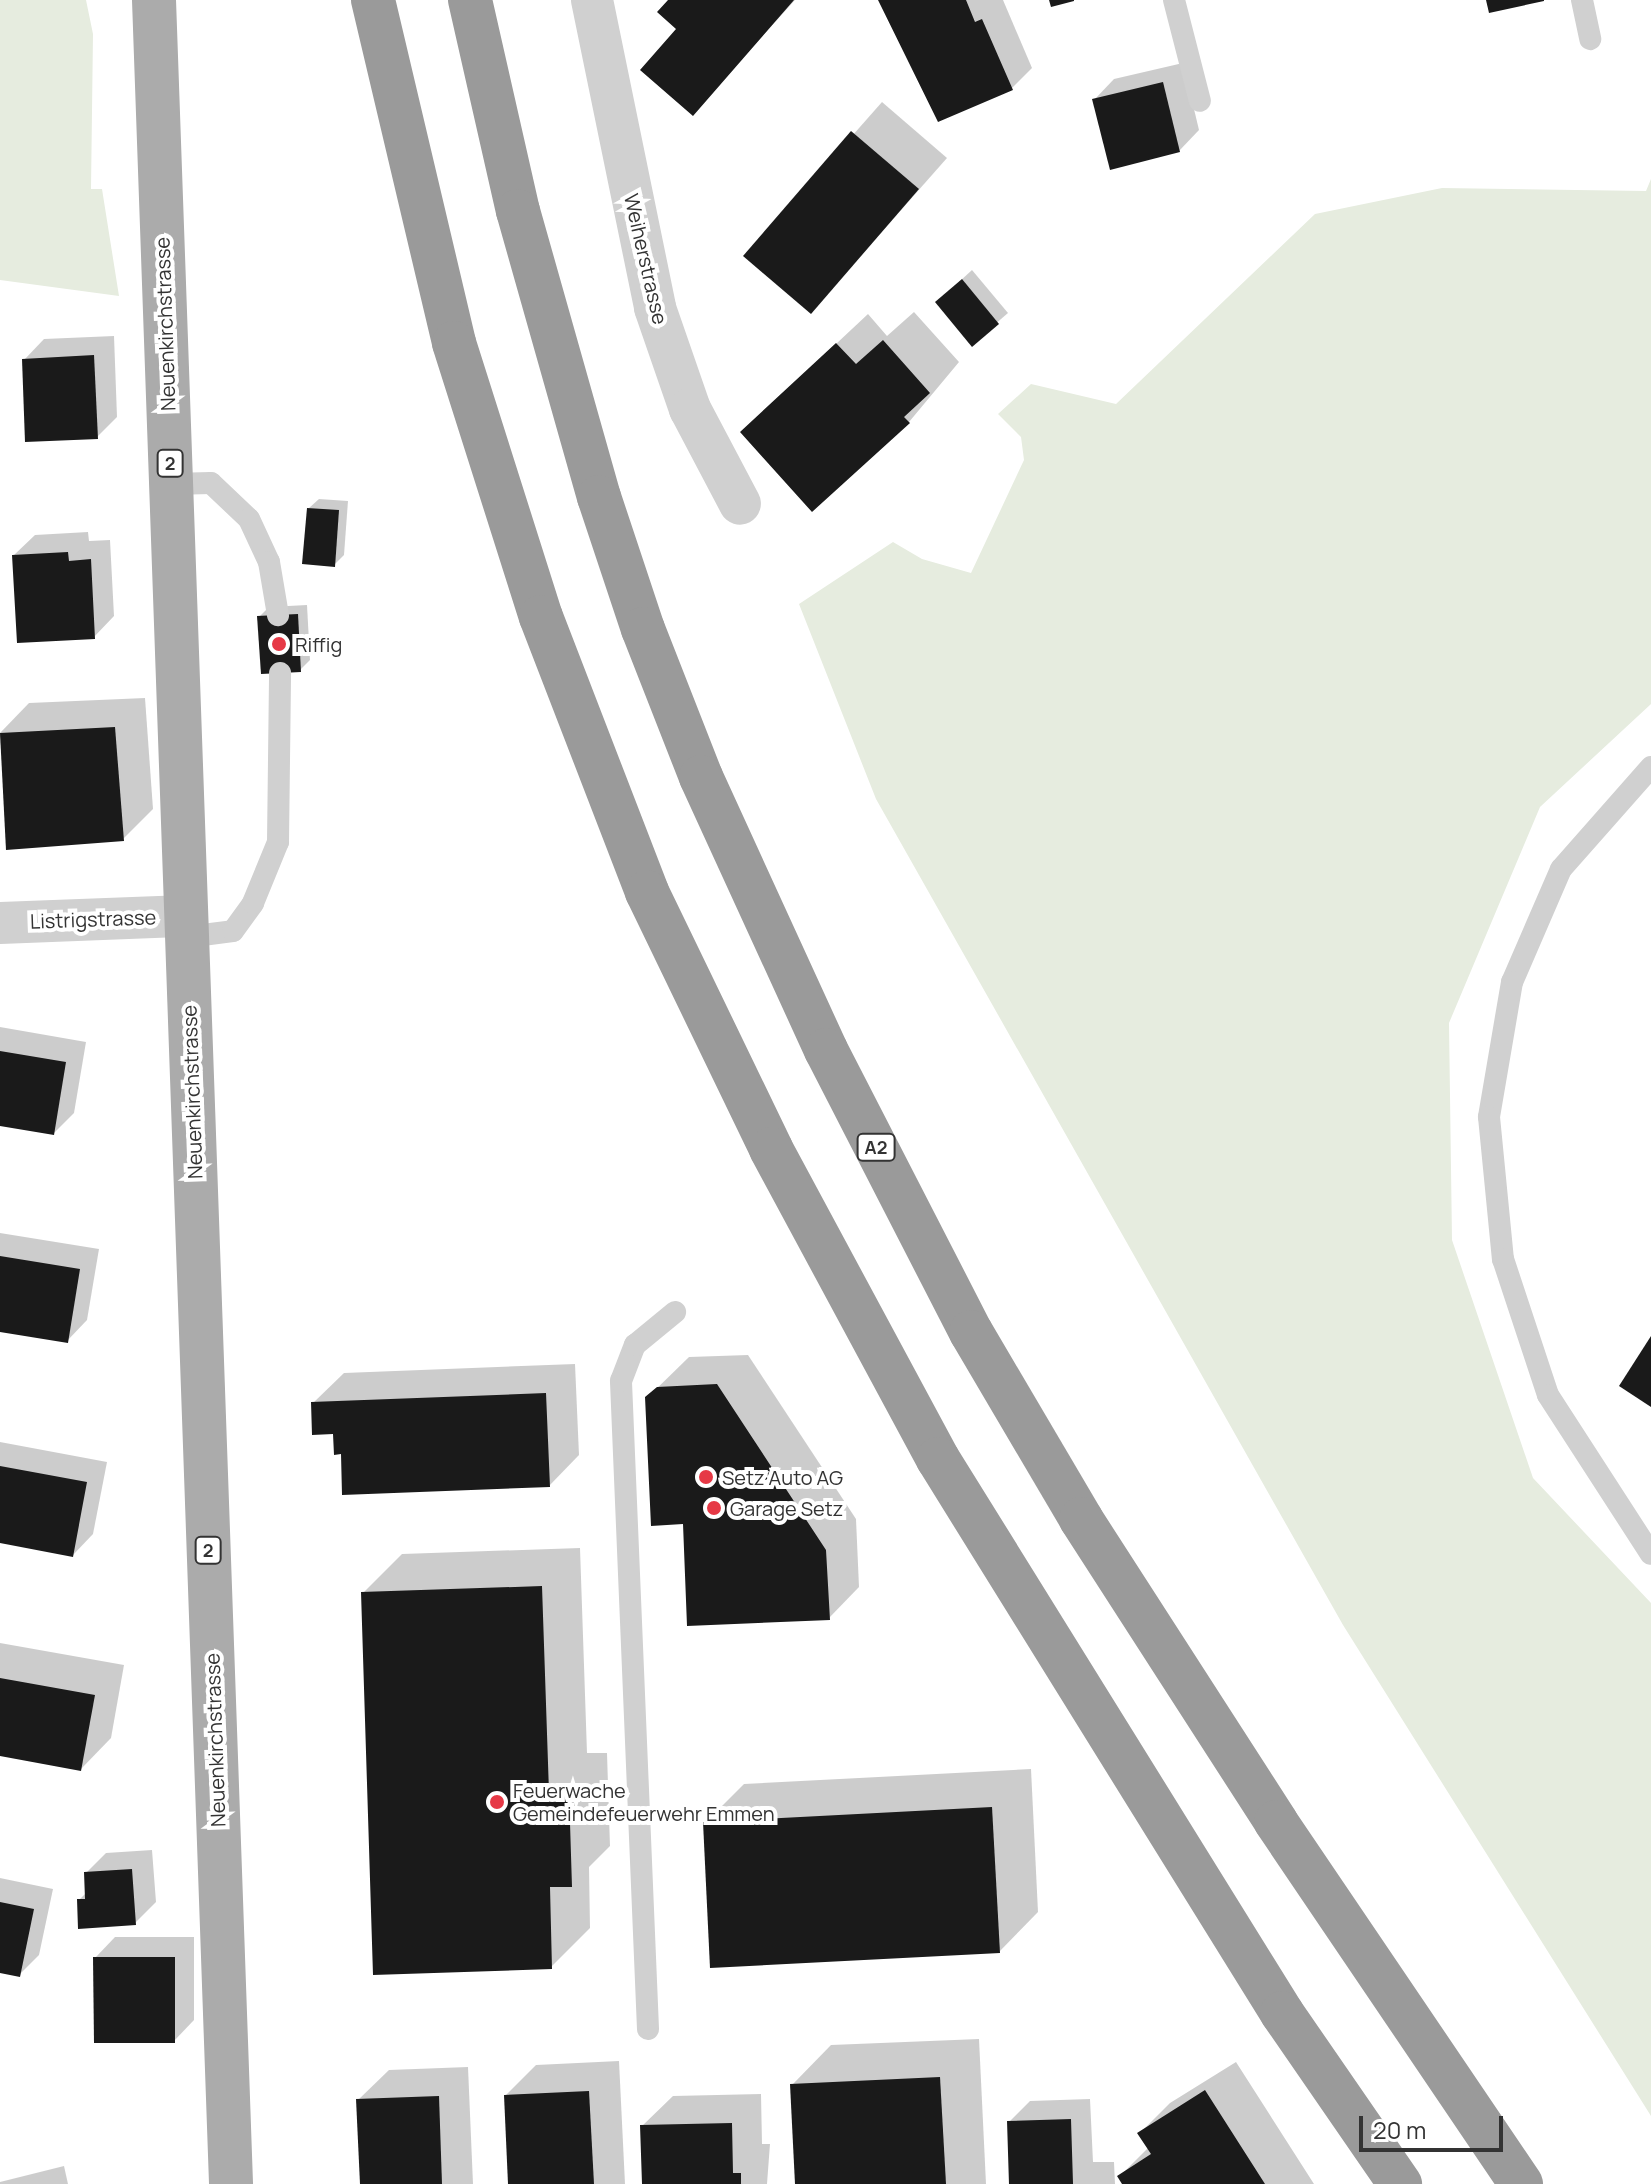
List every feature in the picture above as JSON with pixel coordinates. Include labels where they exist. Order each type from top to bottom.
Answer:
[{"type":"highway","points":[[373,0],[454,343],[541,617],[647,892],[771,1149],[938,1459],[1282,2013],[1400,2184]]},
{"type":"highway","name":"A2","points":[[470,0],[518,211],[643,629],[701,777],[826,1050],[971,1332],[1081,1519],[1284,1835],[1521,2184]]},
{"type":"highway","points":[[1282,2013],[1344,2153],[1363,2184]]},
{"type":"main road","name":"Neuenkirchstrasse","points":[[153,3],[231,2184]]},
{"type":"street","name":"Weiherstrasse","points":[[592,0],[655,308],[690,409],[740,504]]},
{"type":"street","name":"Listrigstrasse","points":[[0,923],[186,927]]},
{"type":"lane","points":[[1174,0],[1200,101]]},
{"type":"lane","points":[[1582,0],[1590,39]]},
{"type":"lane","points":[[171,484],[211,483],[249,519],[269,562],[278,615]]},
{"type":"lane","points":[[186,927],[233,931],[253,903],[278,842],[280,673]]},
{"type":"lane","points":[[1651,767],[1561,869],[1512,982],[1489,1117],[1503,1259],[1548,1395],[1651,1554]]},
{"type":"lane","points":[[648,2029],[621,1381],[635,1345],[675,1312]]},
{"type":"shaded area","points":[[0,0],[86,0],[93,34],[91,189],[102,189],[119,296],[0,280]]},
{"type":"shaded area","points":[[1651,179],[1651,704],[1540,807],[1449,1023],[1452,1240],[1533,1478],[1651,1603],[1651,2116],[1343,1625],[876,799],[799,604],[893,542],[922,559],[971,573],[1024,460],[1021,437],[998,414],[1031,384],[1116,404],[1315,214],[1442,188],[1646,191]]},
{"type":"building","points":[[668,0],[794,0],[693,116],[640,70],[676,29],[657,12]]},
{"type":"building","points":[[878,0],[966,0],[975,22],[982,19],[1013,90],[938,122]]},
{"type":"building","points":[[1049,0],[1074,0],[1074,1],[1051,7]]},
{"type":"building","points":[[1486,0],[1544,0],[1544,1],[1489,13]]},
{"type":"building","points":[[1163,82],[1180,152],[1110,170],[1092,99]]},
{"type":"building","points":[[851,131],[919,189],[811,314],[743,256]]},
{"type":"building","points":[[962,279],[999,324],[972,347],[935,302]]},
{"type":"building","points":[[883,340],[930,393],[904,417],[910,423],[812,512],[740,432],[836,343],[856,364]]},
{"type":"building","points":[[94,355],[98,439],[25,442],[22,359]]},
{"type":"building","points":[[307,508],[339,510],[335,567],[302,564]]},
{"type":"building","points":[[68,552],[69,561],[91,559],[95,639],[17,643],[12,555]]},
{"type":"building","name":"Riffig","points":[[298,614],[301,672],[261,674],[257,616]]},
{"type":"building","points":[[115,727],[124,841],[6,850],[0,733]]},
{"type":"building","points":[[0,1051],[66,1062],[54,1135],[0,1126]]},
{"type":"building","points":[[0,1256],[80,1269],[68,1343],[0,1332]]},
{"type":"building","points":[[1651,1336],[1651,1407],[1619,1386]]},
{"type":"building","points":[[717,1384],[826,1550],[830,1620],[687,1626],[683,1524],[651,1526],[645,1397],[657,1387]]},
{"type":"building","points":[[546,1393],[550,1487],[342,1495],[341,1454],[334,1455],[333,1434],[312,1435],[311,1402]]},
{"type":"building","points":[[0,1466],[87,1482],[73,1557],[0,1543]]},
{"type":"building","points":[[542,1586],[549,1792],[569,1791],[572,1887],[550,1887],[552,1969],[373,1975],[361,1592]]},
{"type":"building","points":[[0,1678],[95,1695],[81,1771],[0,1756]]},
{"type":"building","points":[[992,1807],[1000,1953],[710,1968],[703,1822]]},
{"type":"building","points":[[132,1869],[136,1925],[78,1929],[77,1899],[85,1899],[84,1872]]},
{"type":"building","points":[[0,1902],[34,1909],[20,1977],[0,1973]]},
{"type":"building","points":[[93,1957],[175,1957],[175,2043],[94,2043]]},
{"type":"building","points":[[940,2077],[946,2184],[795,2184],[790,2084]]},
{"type":"building","points":[[1205,2090],[1265,2184],[1122,2184],[1117,2176],[1151,2154],[1137,2133]]},
{"type":"building","points":[[589,2091],[594,2184],[508,2184],[504,2095]]},
{"type":"building","points":[[439,2096],[442,2184],[360,2184],[356,2099]]},
{"type":"building","points":[[1071,2119],[1073,2184],[1009,2184],[1007,2121]]},
{"type":"building","points":[[732,2123],[733,2173],[741,2173],[741,2184],[642,2184],[640,2125]]},
{"type":"place","name":"Riffig","points":[[279,644]]},
{"type":"place","name":"Setz Auto AG","points":[[706,1477]]},
{"type":"place","name":"Garage Setz","points":[[714,1508]]},
{"type":"place","name":"Feuerwache Gemeindefeuerwehr Emmen","points":[[497,1802]]}]
